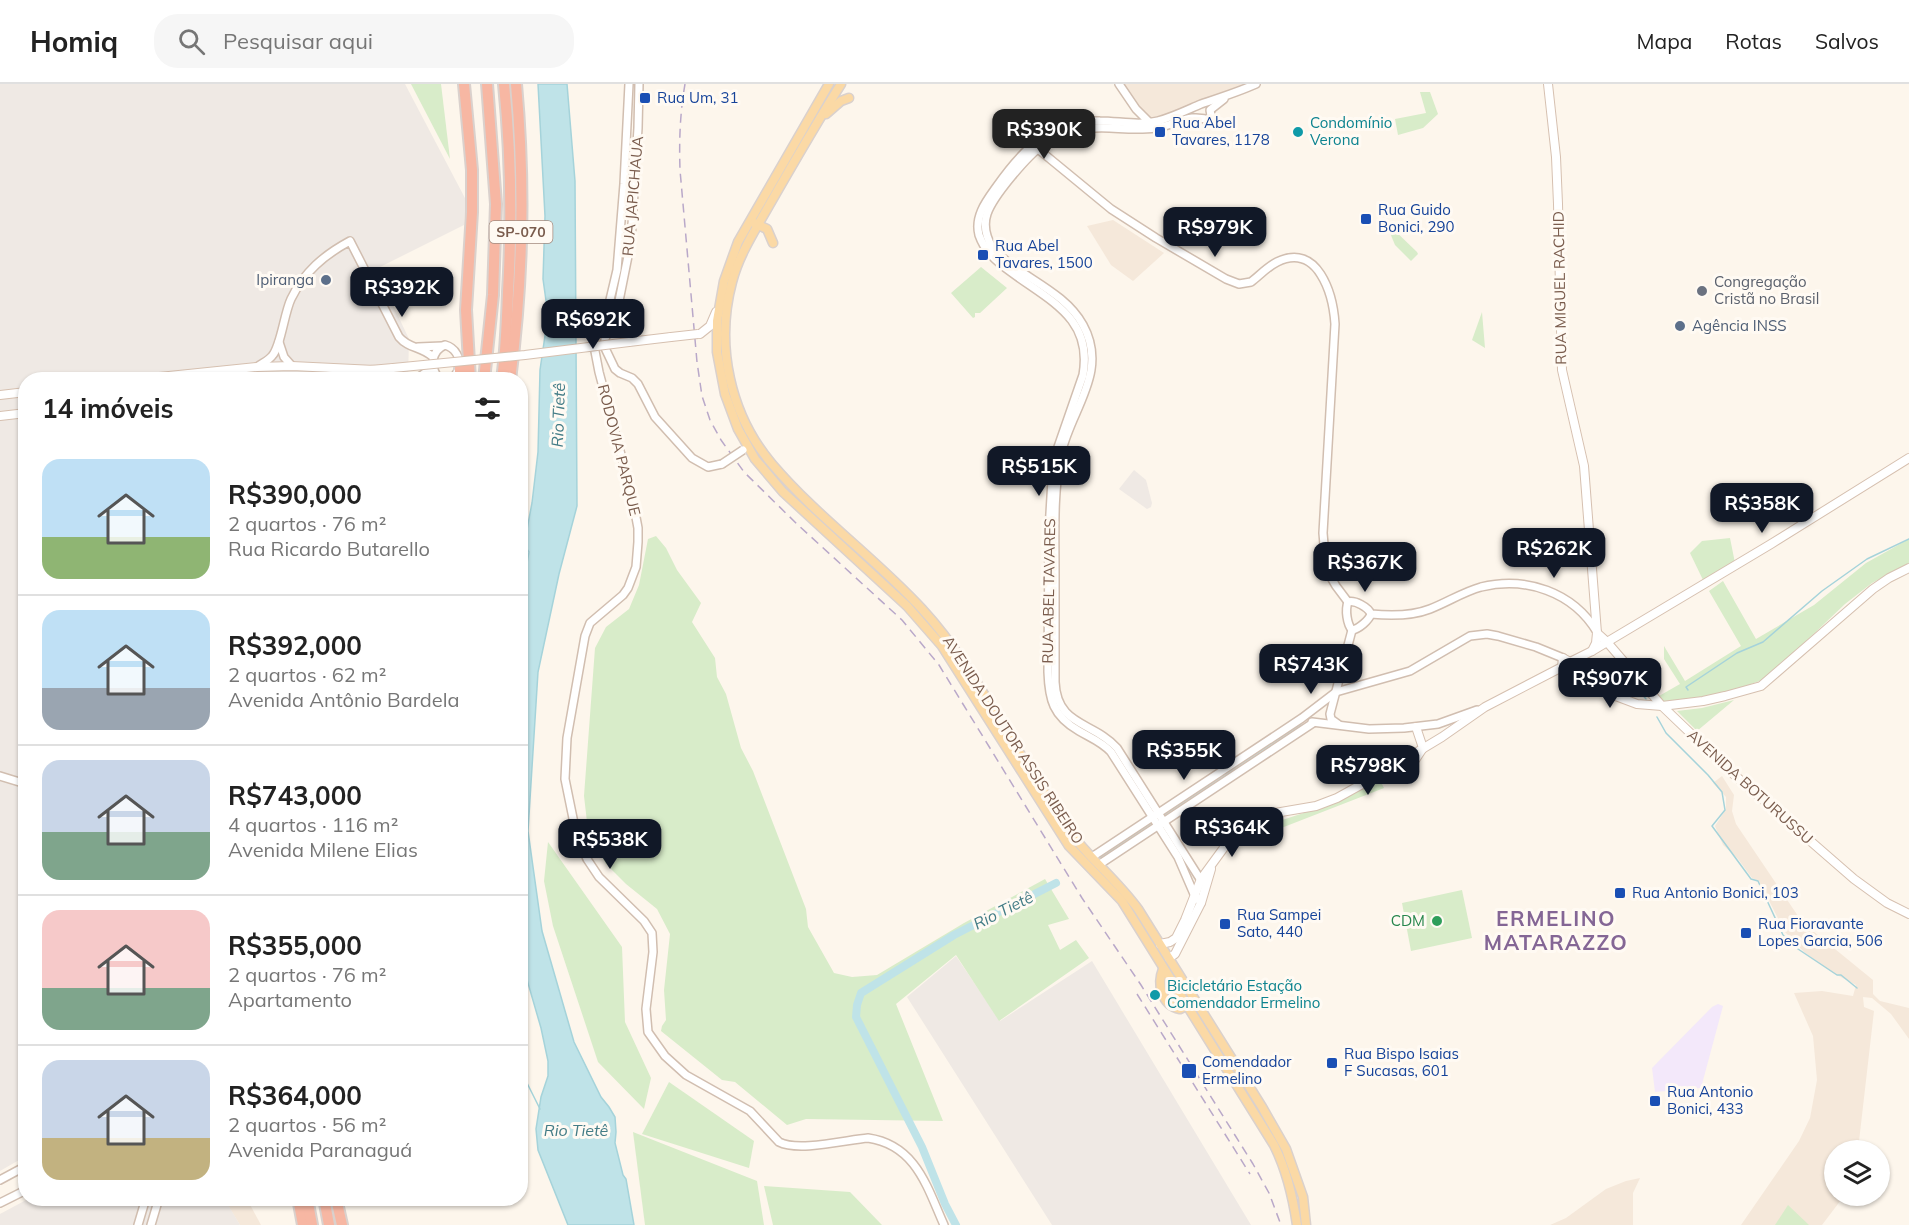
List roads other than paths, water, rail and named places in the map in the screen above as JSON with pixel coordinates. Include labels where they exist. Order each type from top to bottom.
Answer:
[{"type":"highway","points":[[464,84],[472,170],[466,310],[470,372]]},
{"type":"highway","name":"SP-070","points":[[485,372],[493,295],[496,204],[487,84]]},
{"type":"highway","name":"SP-070","points":[[503,372],[512,205],[510,145],[504,84]]},
{"type":"highway","name":"SP-070","points":[[511,372],[516,333],[523,196],[516,84]]},
{"type":"highway","points":[[299,1206],[303,1225]]},
{"type":"highway","points":[[308,1206],[312,1225]]},
{"type":"highway","points":[[325,1206],[329,1225]]},
{"type":"highway","points":[[338,1206],[342,1225]]},
{"type":"main road","name":"AVENIDA DOUTOR ASSIS RIBEIRO","points":[[829,84],[754,223],[732,281],[721,336],[730,382],[743,419],[760,449],[801,495],[921,608],[939,629],[967,667],[1069,831],[1123,888],[1263,1107],[1286,1149],[1303,1197],[1306,1225]]},
{"type":"main road","name":"AVENIDA DOUTOR ASSIS RIBEIRO","points":[[841,84],[729,264],[719,305],[720,371],[725,394],[745,449],[763,470],[783,492],[907,606],[936,638],[953,661],[1059,832],[1085,864],[1122,901],[1152,951]]},
{"type":"main road","name":"RUA MIGUEL RACHID","points":[[1548,84],[1556,157],[1562,370],[1584,466],[1597,633],[1592,651]]},
{"type":"main road","points":[[819,120],[841,101],[849,98]]},
{"type":"main road","points":[[754,223],[767,229],[773,243]]},
{"type":"main road","points":[[699,334],[711,325],[719,305]]},
{"type":"main road","points":[[203,372],[257,366],[292,366],[332,372],[375,370],[525,356],[699,334],[721,336]]},
{"type":"main road","points":[[0,395],[18,393]]},
{"type":"main road","points":[[0,416],[18,414]]},
{"type":"main road","points":[[1160,944],[1174,940],[1178,935],[1201,879],[1224,846],[1236,834],[1254,823],[1282,812],[1325,803],[1384,772],[1452,731],[1485,706],[1562,667],[1566,660],[1592,651],[1909,458]]},
{"type":"main road","points":[[783,492],[801,495]]},
{"type":"main road","points":[[1562,667],[1573,671],[1594,686],[1617,698],[1637,704],[1662,706],[1703,702],[1761,686],[1873,589],[1909,568]]},
{"type":"main road","points":[[1597,633],[1607,642]]},
{"type":"main road","name":"AVENIDA BOTURUSSU","points":[[1607,642],[1662,706],[1731,772],[1854,879],[1887,903],[1909,914]]},
{"type":"main road","points":[[1566,660],[1573,671]]},
{"type":"main road","points":[[1416,727],[1423,748]]},
{"type":"main road","points":[[1410,769],[1423,748]]},
{"type":"main road","points":[[1384,772],[1401,778]]},
{"type":"main road","points":[[1085,864],[1092,857]]},
{"type":"main road","points":[[1152,951],[1169,958],[1175,954],[1202,903],[1211,867]]},
{"type":"main road","points":[[1152,951],[1274,1145],[1294,1199],[1297,1225]]},
{"type":"main road","points":[[1163,969],[1159,980],[1160,987],[1170,1005],[1180,1009],[1195,1000]]},
{"type":"street","name":"RODOVIA PARQUE","points":[[629,84],[617,270],[606,311],[595,335],[594,346],[632,496],[638,528],[638,542],[636,567],[628,588],[590,623],[585,636],[565,756],[565,779],[576,833],[594,870],[644,921],[652,933],[653,952],[646,1024],[651,1039],[665,1056],[695,1081],[750,1111],[779,1142],[785,1145],[802,1146],[868,1138],[888,1142],[910,1159],[917,1168],[944,1225]]},
{"type":"street","name":"RUA JAPICHAUA","points":[[639,84],[631,241],[618,306],[604,339],[605,348],[615,369],[635,380],[644,394],[652,415],[692,458],[708,467],[722,464],[745,449]]},
{"type":"street","points":[[1119,84],[1136,109],[1153,125]]},
{"type":"street","name":"RUA ABEL TAVARES","points":[[1158,819],[1106,747],[1061,719],[1054,709],[1049,688],[1049,530],[1052,480],[1057,450],[1083,375],[1085,355],[1082,338],[1075,323],[1066,313],[999,263],[988,252],[980,235],[978,222],[986,202],[1000,182],[1025,150],[1041,137],[1065,126],[1082,122],[1101,121],[1153,125],[1256,84]]},
{"type":"street","name":"RUA ABEL TAVARES","points":[[1206,890],[1201,879],[1185,863],[1117,748],[1105,737],[1068,716],[1060,706],[1056,695],[1057,485],[1064,446],[1091,378],[1091,347],[1083,324],[1070,308],[993,249],[985,222],[997,196],[1038,149],[1057,136],[1084,128],[1134,130],[1193,117],[1212,121],[1210,110],[1237,92]]},
{"type":"street","points":[[1129,123],[1136,115],[1136,109]]},
{"type":"street","points":[[1038,149],[1111,209],[1226,279],[1246,284],[1286,258],[1300,257],[1309,261],[1321,275],[1334,304],[1335,336],[1323,533],[1325,556],[1329,574],[1348,602],[1349,627],[1352,630],[1335,692],[1331,718],[1340,726]]},
{"type":"street","points":[[257,366],[272,357],[279,342],[291,299],[306,275],[322,258],[350,241],[396,333],[403,342],[424,349],[433,357]]},
{"type":"street","points":[[279,342],[284,357],[292,366]]},
{"type":"street","points":[[436,372],[433,357],[442,346]]},
{"type":"street","points":[[417,347],[449,346],[459,359],[460,372]]},
{"type":"street","points":[[426,372],[433,367]]},
{"type":"street","points":[[1371,614],[1416,613],[1474,589],[1512,583],[1543,588],[1562,597],[1591,623],[1597,633]]},
{"type":"street","points":[[1348,602],[1356,602],[1370,610],[1371,614]]},
{"type":"street","points":[[1352,630],[1368,619],[1371,614]]},
{"type":"street","points":[[1100,864],[1158,819],[1335,692],[1410,671],[1470,636],[1487,634],[1498,636],[1536,647],[1566,660]]},
{"type":"street","points":[[1302,717],[1313,723],[1383,729],[1438,724],[1485,706]]},
{"type":"street","points":[[1092,857],[1313,723]]},
{"type":"street","points":[[0,776],[18,782]]},
{"type":"street","name":"RUA ABEL TAVARES","points":[[1185,863],[1194,894],[1202,903]]},
{"type":"street","points":[[0,1180],[18,1170]]},
{"type":"street","points":[[0,1203],[18,1194]]},
{"type":"street","points":[[138,1225],[144,1206]]},
{"type":"street","points":[[151,1225],[157,1206]]},
{"type":"water","name":"Rio Tietê","points":[[538,84],[567,84],[575,181],[577,506],[559,574],[538,672],[528,831],[528,524],[538,452],[540,370],[548,315],[543,279],[545,216]]},
{"type":"water","name":"Rio Tietê","points":[[528,831],[542,931],[574,1042],[601,1097],[615,1117],[615,1143],[626,1179],[634,1225],[568,1225],[538,1150],[536,1129],[541,1097],[548,1076],[548,1061],[528,983]]},
{"type":"waterway","points":[[1688,690],[1686,687],[1737,653],[1763,642],[1822,591],[1867,559],[1909,539]]},
{"type":"waterway","points":[[1614,660],[1646,699]]},
{"type":"waterway","points":[[1657,717],[1666,733],[1722,792],[1725,810],[1712,826],[1751,879],[1758,881],[1783,935],[1795,947],[1837,975],[1841,975],[1857,988]]},
{"type":"waterway","name":"Rio Tietê","points":[[1102,855],[1298,726]]},
{"type":"waterway","name":"Rio Tietê","points":[[956,1225],[922,1147],[856,1017],[857,1005],[861,993],[954,935],[1056,883]]},
{"type":"waterway","points":[[528,1085],[540,1109]]},
{"type":"railway","points":[[685,84],[680,127],[680,170],[697,362],[702,396],[710,420],[744,472],[902,620],[939,665],[1082,898],[1141,985],[1253,1164],[1269,1193],[1281,1225]]},
{"type":"railway","points":[[1137,994],[1250,1174]]},
{"type":"place","name":"Rua Um, 31","points":[[645,98]]},
{"type":"place","name":"Rua Abel Tavares, 1178","points":[[1160,132]]},
{"type":"place","name":"Condomínio Verona","points":[[1298,132]]},
{"type":"place","name":"Rua Guido Bonici, 290","points":[[1366,219]]},
{"type":"place","name":"Rua Abel Tavares, 1500","points":[[983,255]]},
{"type":"place","name":"Ipiranga","points":[[326,280]]},
{"type":"place","name":"Congregação Cristã no Brasil","points":[[1702,291]]},
{"type":"place","name":"Agência INSS","points":[[1680,326]]},
{"type":"place","name":"Rua Antonio Bonici, 103","points":[[1620,893]]},
{"type":"place","name":"CDM","points":[[1437,921]]},
{"type":"place","name":"Rua Sampei Sato, 440","points":[[1225,924]]},
{"type":"place","name":"Rua Fioravante Lopes Garcia, 506","points":[[1746,933]]},
{"type":"place","name":"Bicicletário Estação Comendador Ermelino","points":[[1155,995]]},
{"type":"place","name":"Rua Bispo Isaias F Sucasas, 601","points":[[1332,1063]]},
{"type":"place","name":"Comendador Ermelino","points":[[1189,1071]]},
{"type":"place","name":"Rua Antonio Bonici, 433","points":[[1655,1101]]},
{"type":"district","name":"ERMELINO MATARAZZO","points":[[1556,931]]}]
